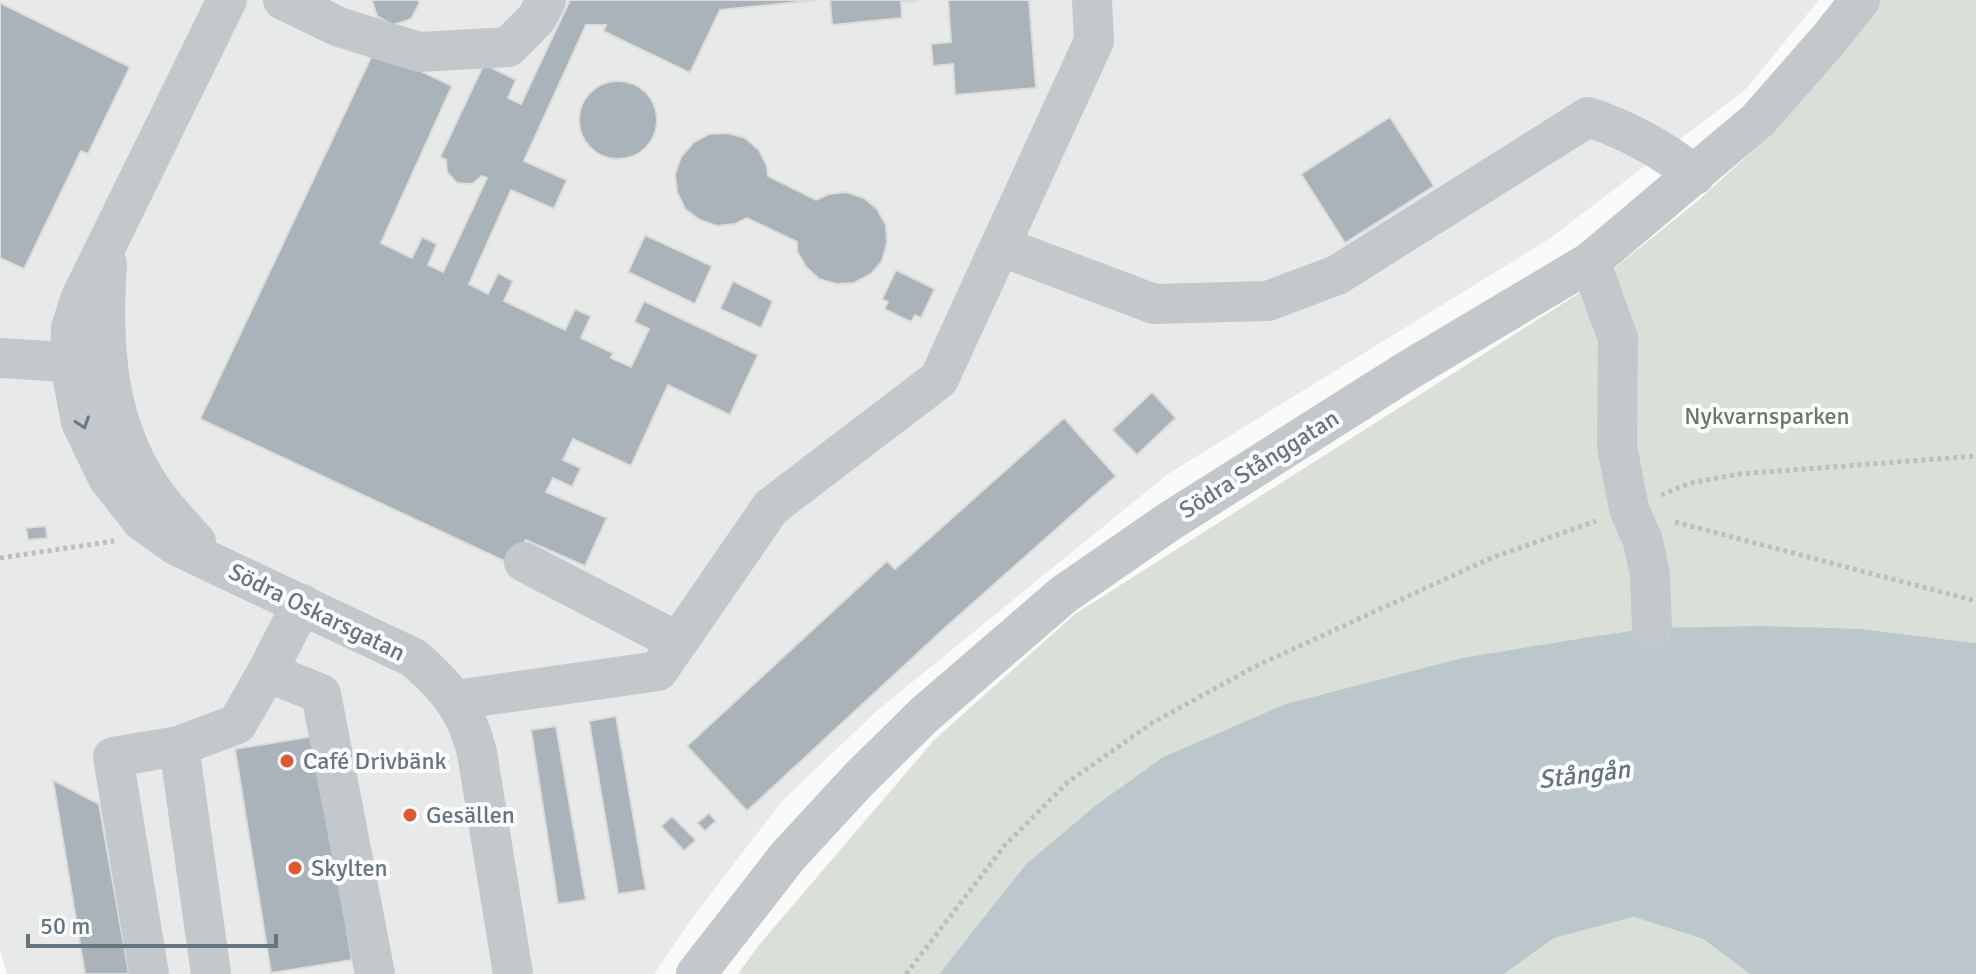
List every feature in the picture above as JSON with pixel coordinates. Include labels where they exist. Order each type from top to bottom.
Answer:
[{"type":"street","name":"Södra Oskarsgatan","points":[[227,0],[108,242],[104,311],[88,364],[143,476],[178,523],[215,563],[414,658],[439,679],[455,700],[471,726],[477,753],[513,974]]},
{"type":"street","points":[[283,0],[339,27],[419,52],[508,47],[537,18],[546,0]]},
{"type":"street","points":[[455,700],[658,671],[771,507],[939,379],[1094,41],[1092,0]]},
{"type":"street","name":"Södra Stånggatan","points":[[696,974],[788,856],[859,779],[924,715],[1063,595],[1221,489],[1407,371],[1590,262],[1758,120],[1860,0]]},
{"type":"street","points":[[1000,246],[1154,304],[1268,301],[1337,275],[1588,117],[1626,130],[1671,156],[1695,175]]},
{"type":"street","points":[[1590,262],[1618,338],[1617,446],[1629,509],[1643,541],[1650,575],[1652,628]]},
{"type":"street","points":[[0,358],[88,364]]},
{"type":"street","points":[[524,562],[678,642]]},
{"type":"street","points":[[149,974],[113,757],[179,746],[237,724],[302,604]]},
{"type":"street","points":[[267,672],[321,694],[375,974]]},
{"type":"street","points":[[179,746],[211,974]]},
{"type":"path","points":[[906,974],[1005,845],[1068,782],[1152,723],[1254,667],[1491,558],[1629,509],[1690,483],[1739,474],[1976,456]]},
{"type":"path","points":[[1629,509],[1976,601]]},
{"type":"path","points":[[0,558],[128,539]]},
{"type":"shaded area","points":[[0,0],[1819,0],[1746,89],[1549,239],[1168,474],[879,709],[782,801],[690,921],[654,974],[7,974],[0,950]]},
{"type":"green space","name":"Nykvarnsparken","points":[[1880,0],[1976,0],[1976,643],[1862,629],[1462,658],[1285,704],[1163,757],[1096,805],[1026,864],[939,974],[738,974],[759,945],[935,739],[1075,614],[1600,280],[1701,198],[1767,138]]},
{"type":"green space","points":[[1634,917],[1703,939],[1750,974],[1504,974],[1554,938]]},
{"type":"water","name":"Stångån","points":[[1760,626],[1862,629],[1976,643],[1976,974],[1750,974],[1703,939],[1634,917],[1554,938],[1504,974],[939,974],[1026,864],[1096,805],[1163,757],[1285,704],[1462,658],[1652,628]]},
{"type":"building","points":[[372,0],[419,0],[419,4],[411,19],[393,25],[377,16]]},
{"type":"building","points":[[570,0],[818,0],[720,10],[690,73],[603,31],[606,25],[586,25],[524,161],[567,180],[554,209],[511,190],[469,284],[488,294],[498,273],[513,281],[504,301],[565,330],[575,309],[591,316],[581,338],[613,353],[611,358],[631,367],[649,329],[634,322],[644,301],[758,355],[730,415],[668,385],[631,466],[573,439],[563,460],[581,468],[572,487],[553,478],[546,492],[607,518],[585,566],[526,540],[513,565],[200,419],[375,49],[452,86],[381,243],[412,258],[422,237],[437,244],[428,265],[443,272],[487,178],[482,176],[472,184],[457,183],[447,172],[446,160],[440,157],[484,64],[516,80],[508,98],[521,104]]},
{"type":"building","points":[[830,0],[917,1],[901,2],[902,18],[832,25]]},
{"type":"building","points":[[948,0],[1029,0],[1036,88],[955,95],[953,64],[933,66],[931,44],[951,42]]},
{"type":"building","points":[[0,3],[130,67],[88,154],[81,151],[24,269],[0,258]]},
{"type":"building","points":[[618,81],[633,84],[646,92],[654,105],[657,120],[654,135],[646,148],[633,156],[618,159],[603,156],[590,148],[582,135],[579,120],[582,105],[590,92],[603,84]]},
{"type":"building","points":[[1390,117],[1434,186],[1345,243],[1301,174]]},
{"type":"building","points":[[727,133],[745,138],[759,150],[768,176],[816,200],[829,194],[846,192],[864,198],[877,209],[886,225],[887,243],[882,261],[871,274],[854,283],[837,284],[819,279],[806,267],[797,251],[797,242],[747,218],[735,224],[717,226],[700,220],[685,209],[677,192],[675,174],[681,157],[693,143],[709,134]]},
{"type":"building","points":[[645,235],[712,266],[695,304],[628,272]]},
{"type":"building","points":[[896,270],[935,289],[921,318],[915,315],[911,322],[884,309],[888,302],[882,299]]},
{"type":"building","points":[[733,281],[773,301],[761,328],[720,309]]},
{"type":"building","points":[[1152,392],[1176,418],[1137,455],[1112,430]]},
{"type":"building","points":[[1064,418],[1116,476],[947,626],[747,811],[687,746],[887,561],[895,569]]},
{"type":"building","points":[[46,526],[47,538],[28,540],[26,528]]},
{"type":"building","points":[[616,716],[646,890],[618,894],[589,721]]},
{"type":"building","points":[[556,726],[586,900],[558,904],[531,730]]},
{"type":"building","name":"Skylten","points":[[315,736],[352,960],[271,973],[235,749]]},
{"type":"building","points":[[53,780],[99,804],[129,974],[85,974]]},
{"type":"building","points":[[709,813],[716,821],[705,831],[697,823]]},
{"type":"building","points":[[672,816],[696,840],[684,851],[661,826]]},
{"type":"place","name":"Café Drivbänk","points":[[287,761]]},
{"type":"place","name":"Gesällen","points":[[410,815]]},
{"type":"place","name":"Skylten","points":[[295,868]]}]
